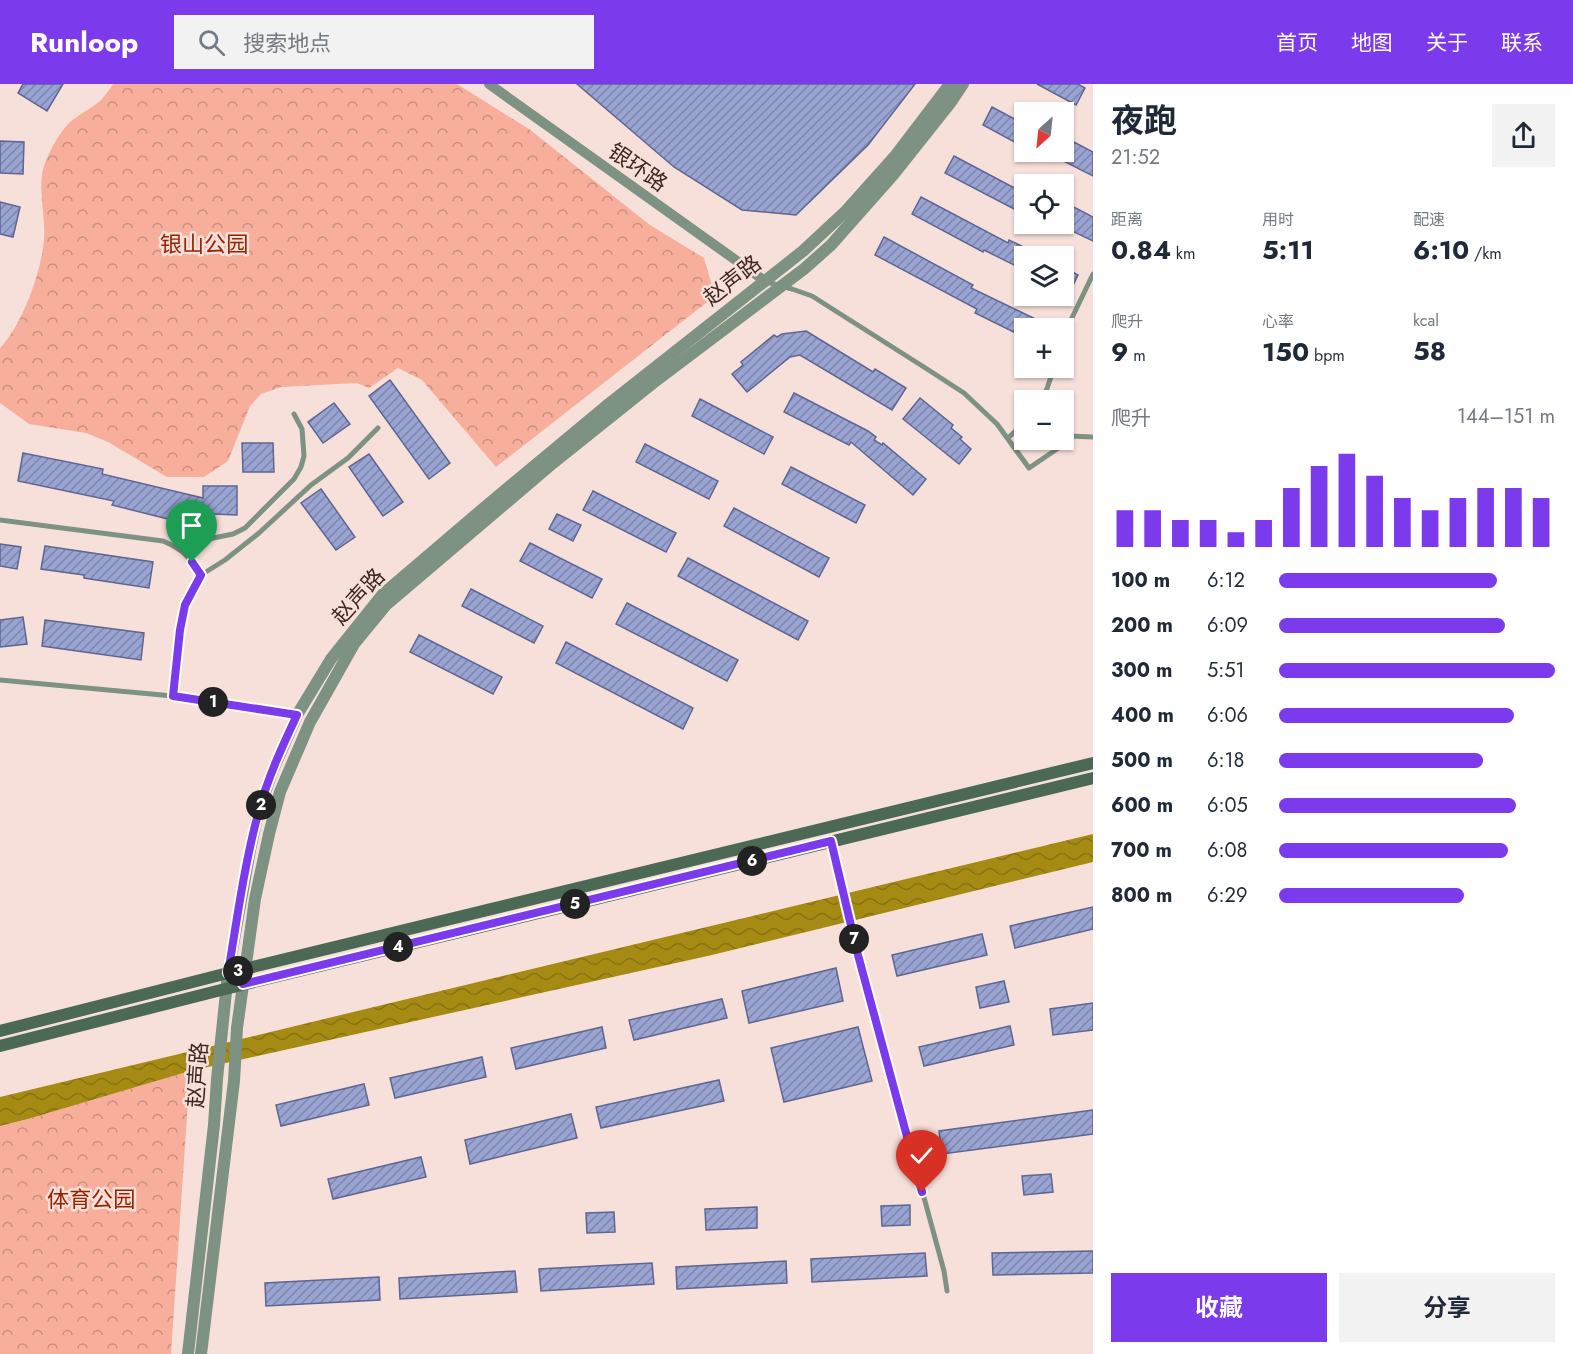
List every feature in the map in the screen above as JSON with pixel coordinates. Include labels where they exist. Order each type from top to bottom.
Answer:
[{"type":"main road","points":[[0,1031],[228,973],[1093,763]]},
{"type":"main road","points":[[0,1046],[243,984],[1093,778]]},
{"type":"street","name":"银环路","points":[[489,84],[765,281]]},
{"type":"street","name":"赵声路","points":[[188,1354],[214,1125],[225,989],[258,813],[272,772],[297,715],[331,659],[383,594],[605,407],[802,251],[845,212],[896,155],[950,84]]},
{"type":"street","points":[[201,1354],[232,1093],[237,1028],[255,899],[269,834],[280,792],[310,722],[354,644],[386,605],[529,483],[653,383],[804,269],[831,245],[893,175],[963,84]]},
{"type":"lane","points":[[1071,318],[1093,274]]},
{"type":"lane","points":[[765,281],[812,296],[964,393],[998,424],[1014,447]]},
{"type":"lane","points":[[180,549],[199,541],[233,534],[245,528],[294,479],[304,456],[302,429],[294,414]]},
{"type":"lane","points":[[173,696],[185,605],[201,575],[225,560],[259,533],[311,485],[348,458],[378,428]]},
{"type":"lane","points":[[1008,438],[1014,432]]},
{"type":"lane","points":[[1074,436],[1093,437]]},
{"type":"lane","points":[[1016,450],[1029,468],[1056,450]]},
{"type":"lane","points":[[0,520],[163,541],[180,549],[201,575]]},
{"type":"lane","points":[[0,680],[173,696],[297,715]]},
{"type":"lane","points":[[831,841],[851,928],[944,1271],[947,1291]]},
{"type":"green space","name":"银山公园","points":[[113,84],[457,84],[529,129],[650,225],[704,258],[715,296],[496,467],[422,380],[398,368],[369,388],[357,383],[281,387],[261,394],[250,406],[228,461],[204,477],[167,477],[108,442],[86,433],[29,424],[0,403],[0,348],[16,326],[30,297],[42,252],[44,230],[41,184],[44,166],[54,143],[65,127],[102,99]]},
{"type":"green space","name":"体育公园","points":[[190,1071],[171,1354],[0,1354],[0,1126]]},
{"type":"water","points":[[1093,834],[1093,862],[712,955],[190,1071],[0,1126],[0,1097]]},
{"type":"building","points":[[23,84],[63,84],[47,111],[18,93]]},
{"type":"building","points":[[577,84],[915,84],[868,145],[796,215],[742,210],[674,167]]},
{"type":"building","points":[[1037,84],[1078,84],[1085,88],[1076,105]]},
{"type":"building","points":[[992,107],[1014,119],[1014,142],[983,125]]},
{"type":"building","points":[[0,141],[24,142],[23,174],[0,173]]},
{"type":"building","points":[[1074,142],[1093,152],[1093,176],[1066,162],[1074,162]]},
{"type":"building","points":[[954,156],[1014,188],[1014,209],[945,173]]},
{"type":"building","points":[[921,197],[1008,243],[1009,240],[1021,246],[1014,246],[1014,265],[984,250],[983,252],[912,214]]},
{"type":"building","points":[[0,202],[20,207],[13,237],[0,234]]},
{"type":"building","points":[[1074,207],[1093,217],[1093,241],[1074,232]]},
{"type":"building","points":[[884,237],[973,285],[971,288],[1033,318],[1014,318],[1014,332],[975,313],[977,309],[875,255]]},
{"type":"building","points":[[806,331],[873,372],[875,369],[906,388],[892,410],[800,355],[790,357],[747,392],[732,374],[743,365],[741,362],[774,335],[777,337],[782,334]]},
{"type":"building","points":[[390,380],[450,463],[429,479],[369,396]]},
{"type":"building","points":[[794,393],[868,431],[876,437],[874,440],[882,445],[883,443],[926,479],[913,495],[851,442],[849,445],[784,412]]},
{"type":"building","points":[[920,398],[953,425],[951,428],[971,449],[959,464],[903,419]]},
{"type":"building","points":[[700,399],[773,437],[764,454],[692,416]]},
{"type":"building","points":[[334,403],[350,424],[323,443],[308,422]]},
{"type":"building","points":[[242,443],[273,443],[274,472],[243,472]]},
{"type":"building","points":[[645,444],[718,481],[709,499],[636,462]]},
{"type":"building","points":[[23,453],[103,469],[102,474],[203,498],[203,486],[237,486],[237,515],[187,513],[184,523],[112,505],[114,501],[18,481]]},
{"type":"building","points":[[369,454],[403,502],[383,516],[349,467]]},
{"type":"building","points":[[791,467],[865,505],[856,523],[782,484]]},
{"type":"building","points":[[321,489],[355,537],[336,550],[301,503]]},
{"type":"building","points":[[593,491],[676,533],[666,552],[583,510]]},
{"type":"building","points":[[734,508],[829,558],[819,577],[724,526]]},
{"type":"building","points":[[557,514],[581,525],[573,541],[549,529]]},
{"type":"building","points":[[530,543],[602,579],[592,598],[520,561]]},
{"type":"building","points":[[0,544],[21,547],[17,569],[0,566]]},
{"type":"building","points":[[45,546],[153,562],[149,588],[41,569]]},
{"type":"building","points":[[688,558],[808,621],[798,640],[678,576]]},
{"type":"building","points":[[471,589],[543,626],[534,643],[462,606]]},
{"type":"building","points":[[627,603],[738,660],[727,681],[616,624]]},
{"type":"building","points":[[23,617],[27,644],[0,647],[0,620]]},
{"type":"building","points":[[45,620],[144,633],[141,660],[42,646]]},
{"type":"building","points":[[419,635],[502,677],[493,694],[410,652]]},
{"type":"building","points":[[566,642],[693,708],[683,729],[556,663]]},
{"type":"building","points":[[1093,907],[1093,929],[1015,948],[1010,926]]},
{"type":"building","points":[[982,934],[987,955],[897,976],[892,955]]},
{"type":"building","points":[[836,968],[843,1001],[749,1023],[742,991]]},
{"type":"building","points":[[1004,981],[1009,1002],[980,1008],[976,987]]},
{"type":"building","points":[[722,999],[727,1018],[634,1040],[629,1020]]},
{"type":"building","points":[[1093,1003],[1093,1030],[1053,1035],[1050,1009]]},
{"type":"building","points":[[1010,1026],[1014,1045],[924,1066],[919,1047]]},
{"type":"building","points":[[602,1027],[606,1048],[516,1069],[511,1048]]},
{"type":"building","points":[[858,1027],[872,1081],[784,1102],[771,1048]]},
{"type":"building","points":[[482,1057],[486,1077],[395,1098],[390,1078]]},
{"type":"building","points":[[719,1080],[724,1101],[601,1128],[596,1107]]},
{"type":"building","points":[[364,1084],[369,1105],[281,1126],[276,1105]]},
{"type":"building","points":[[1093,1110],[1093,1134],[942,1154],[939,1131]]},
{"type":"building","points":[[571,1114],[577,1138],[470,1164],[465,1140]]},
{"type":"building","points":[[421,1157],[426,1177],[333,1199],[328,1179]]},
{"type":"building","points":[[1051,1174],[1053,1192],[1024,1195],[1022,1176]]},
{"type":"building","points":[[910,1205],[910,1225],[882,1226],[881,1206]]},
{"type":"building","points":[[757,1207],[757,1228],[706,1230],[705,1209]]},
{"type":"building","points":[[614,1212],[615,1232],[587,1233],[586,1213]]},
{"type":"building","points":[[1093,1251],[1093,1273],[993,1275],[992,1253]]},
{"type":"building","points":[[925,1253],[927,1276],[812,1282],[811,1259]]},
{"type":"building","points":[[786,1261],[787,1283],[677,1289],[676,1267]]},
{"type":"building","points":[[652,1263],[654,1284],[541,1291],[539,1269]]},
{"type":"building","points":[[515,1271],[517,1292],[400,1299],[399,1278]]},
{"type":"building","points":[[379,1277],[380,1300],[266,1306],[265,1283]]},
{"type":"route","points":[[192,562],[201,575],[185,605],[173,696],[297,715],[272,772],[258,813],[228,973],[246,969],[243,984],[831,841],[858,955],[922,1192]]}]
